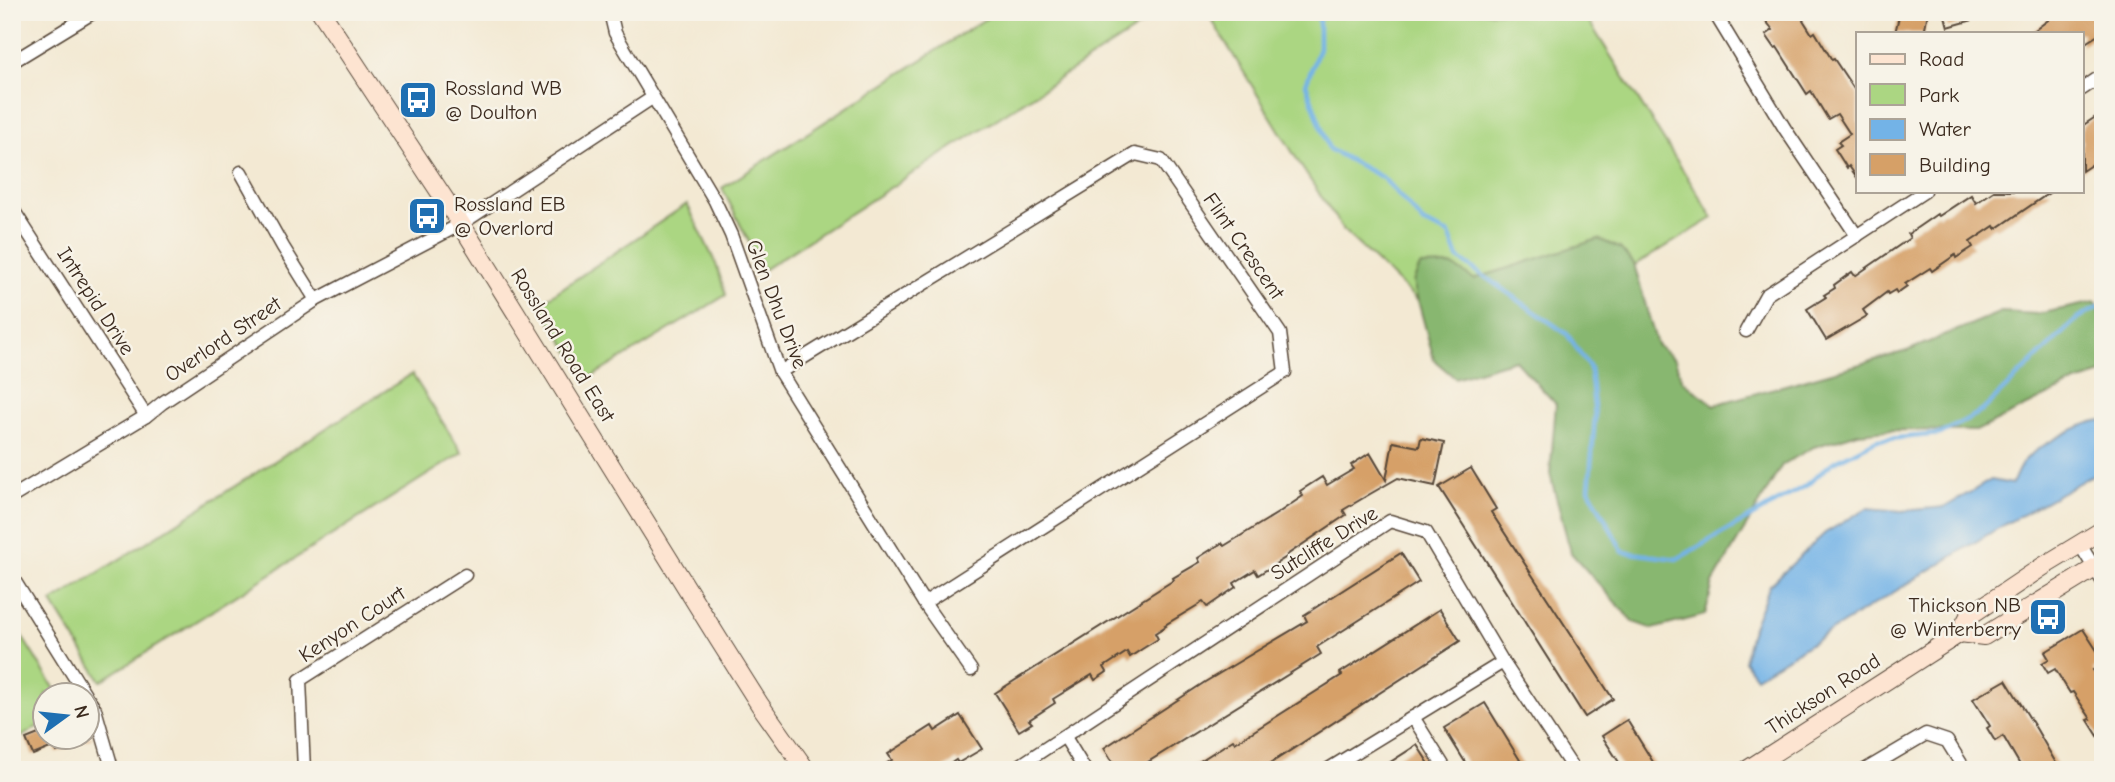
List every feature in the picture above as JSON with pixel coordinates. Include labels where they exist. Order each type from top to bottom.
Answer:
[{"type":"main road","name":"Rossland Road East","points":[[321,12],[461,224],[760,705],[806,770]]},
{"type":"main road","name":"Thickson Road","points":[[1747,770],[1959,633],[1969,616],[2103,530]]},
{"type":"main road","name":"Thickson Road","points":[[1959,633],[1984,636],[2100,571]]},
{"type":"main road","name":"Rossland Road East","points":[[760,705],[793,770]]},
{"type":"street","points":[[12,62],[94,12]]},
{"type":"street","name":"Glen Dhu Drive","points":[[610,12],[615,33],[731,235],[780,372],[924,603],[971,670]]},
{"type":"street","points":[[1714,12],[1785,129],[1857,236]]},
{"type":"street","points":[[2084,88],[2103,75]]},
{"type":"street","name":"Overlord Street","points":[[12,497],[146,416],[316,300],[461,224],[652,98]]},
{"type":"street","name":"Flint Crescent","points":[[780,372],[1135,154],[1161,160],[1280,332],[1285,372],[924,603]]},
{"type":"street","points":[[240,172],[316,300]]},
{"type":"street","points":[[1746,331],[1766,295],[1924,192]]},
{"type":"street","name":"Intrepid Drive","points":[[12,208],[146,416]]},
{"type":"street","name":"Sutcliffe Drive","points":[[1013,770],[1390,521],[1426,532],[1503,662],[1574,770]]},
{"type":"street","points":[[2079,543],[2100,571]]},
{"type":"street","name":"Kenyon Court","points":[[304,770],[300,680],[465,575]]},
{"type":"street","points":[[12,577],[76,680]]},
{"type":"street","points":[[1328,770],[1343,765],[1413,717],[1503,662]]},
{"type":"street","points":[[1413,717],[1446,770]]},
{"type":"street","points":[[102,733],[111,770]]},
{"type":"street","points":[[1865,770],[1926,734],[1947,741],[1965,770]]},
{"type":"street","points":[[1065,737],[1084,770]]},
{"type":"green space","points":[[996,12],[1162,12],[763,270],[722,188]]},
{"type":"green space","points":[[1207,12],[1583,12],[1713,218],[1520,335],[1477,357],[1344,231]]},
{"type":"green space","points":[[687,204],[716,264],[726,295],[588,379],[539,304]]},
{"type":"green space","points":[[1598,239],[1620,248],[1634,264],[1657,345],[1675,360],[1682,380],[1714,405],[1907,351],[2001,312],[2038,314],[2096,302],[2103,326],[2103,374],[2076,382],[1976,431],[1888,430],[1858,433],[1814,447],[1782,465],[1713,583],[1705,615],[1653,629],[1633,622],[1571,553],[1550,474],[1556,404],[1515,360],[1455,378],[1434,360],[1413,282],[1420,266],[1451,265],[1474,279]]},
{"type":"green space","points":[[412,374],[462,453],[102,680],[52,602]]},
{"type":"green space","points":[[16,627],[49,680],[32,680],[32,730],[12,743],[12,629]]},
{"type":"water","points":[[2103,420],[2103,469],[1995,530],[1756,677],[1744,661],[1751,632],[1770,585],[1825,533],[1867,508],[1902,511],[1945,507],[1991,480],[2012,484],[2019,468],[2031,454],[2074,429]]},
{"type":"building","points":[[1779,12],[1798,12],[1856,92],[1856,176],[1849,166],[1847,168],[1835,149],[1841,145],[1838,142],[1850,134],[1837,114],[1828,119],[1811,91],[1807,94],[1777,47],[1775,48],[1766,35],[1773,30],[1766,21]]},
{"type":"building","points":[[1900,12],[1928,12],[1924,32],[1895,32]]},
{"type":"building","points":[[1944,12],[1987,12],[1987,16],[1948,27]]},
{"type":"building","points":[[2059,12],[2103,12],[2103,32],[2084,44],[2084,32],[2032,32]]},
{"type":"building","points":[[2103,112],[2103,157],[2084,170],[2084,125]]},
{"type":"building","points":[[1992,192],[2051,192],[1996,229],[1994,226],[1970,242],[1973,247],[1956,258],[1955,255],[1932,271],[1930,268],[1905,284],[1907,286],[1897,293],[1895,290],[1888,294],[1887,292],[1863,310],[1867,316],[1826,340],[1807,309],[1826,297],[1824,295],[1835,288],[1834,285],[1852,272],[1855,276],[1910,238],[1908,234],[1937,214],[1939,216],[1971,195],[1976,203]]},
{"type":"building","points":[[1421,438],[1444,443],[1435,486],[1398,478],[1370,494],[1343,510],[1346,515],[1288,556],[1258,575],[1255,570],[1234,583],[1236,587],[1207,607],[1203,602],[1165,625],[1155,633],[1158,639],[1130,657],[1127,652],[1104,667],[1107,672],[1095,680],[1092,675],[1053,699],[1055,703],[1029,720],[1032,723],[1019,731],[995,693],[1174,580],[1173,578],[1200,562],[1198,558],[1212,549],[1222,543],[1224,546],[1278,513],[1303,496],[1300,491],[1322,477],[1327,485],[1354,469],[1351,465],[1370,453],[1386,480],[1393,442],[1419,447]]},
{"type":"building","points":[[1471,468],[1496,509],[1491,512],[1613,699],[1585,717],[1439,487]]},
{"type":"building","points":[[1401,553],[1419,582],[1317,647],[1321,654],[1135,770],[1118,770],[1104,748],[1205,682],[1307,621],[1304,615]]},
{"type":"building","points":[[1440,609],[1460,641],[1260,770],[1186,770],[1233,740],[1235,743]]},
{"type":"building","points":[[2083,629],[2103,660],[2103,664],[2093,670],[2103,682],[2103,744],[2073,692],[2070,693],[2055,669],[2048,673],[2042,663],[2049,659],[2045,652]]},
{"type":"building","points":[[2006,680],[2060,770],[2023,770],[2003,736],[1995,741],[1987,728],[1990,726],[1973,699]]},
{"type":"building","points":[[1485,703],[1526,770],[1470,770],[1444,728]]},
{"type":"building","points":[[960,715],[982,749],[941,770],[876,770],[892,760],[888,754],[932,726],[935,731]]},
{"type":"building","points":[[1627,720],[1658,770],[1624,770],[1602,736]]},
{"type":"building","points":[[32,737],[32,750],[45,750],[33,755],[26,739]]},
{"type":"building","points":[[1417,745],[1433,770],[1378,770]]},
{"type":"waterway","points":[[1319,12],[1319,48],[1306,84],[1329,149],[1383,178],[1424,223],[1449,234],[1458,258],[1567,334],[1590,368],[1595,417],[1589,489],[1623,552],[1677,559],[1807,485],[1832,463],[1877,440],[1940,434],[1982,411],[2078,318],[2103,305]]},
{"type":"place","name":"Rossland WB @ Doulton","points":[[418,100]]},
{"type":"place","name":"Rossland EB @ Overlord","points":[[427,216]]},
{"type":"place","name":"Thickson NB @ Winterberry","points":[[2048,617]]}]
